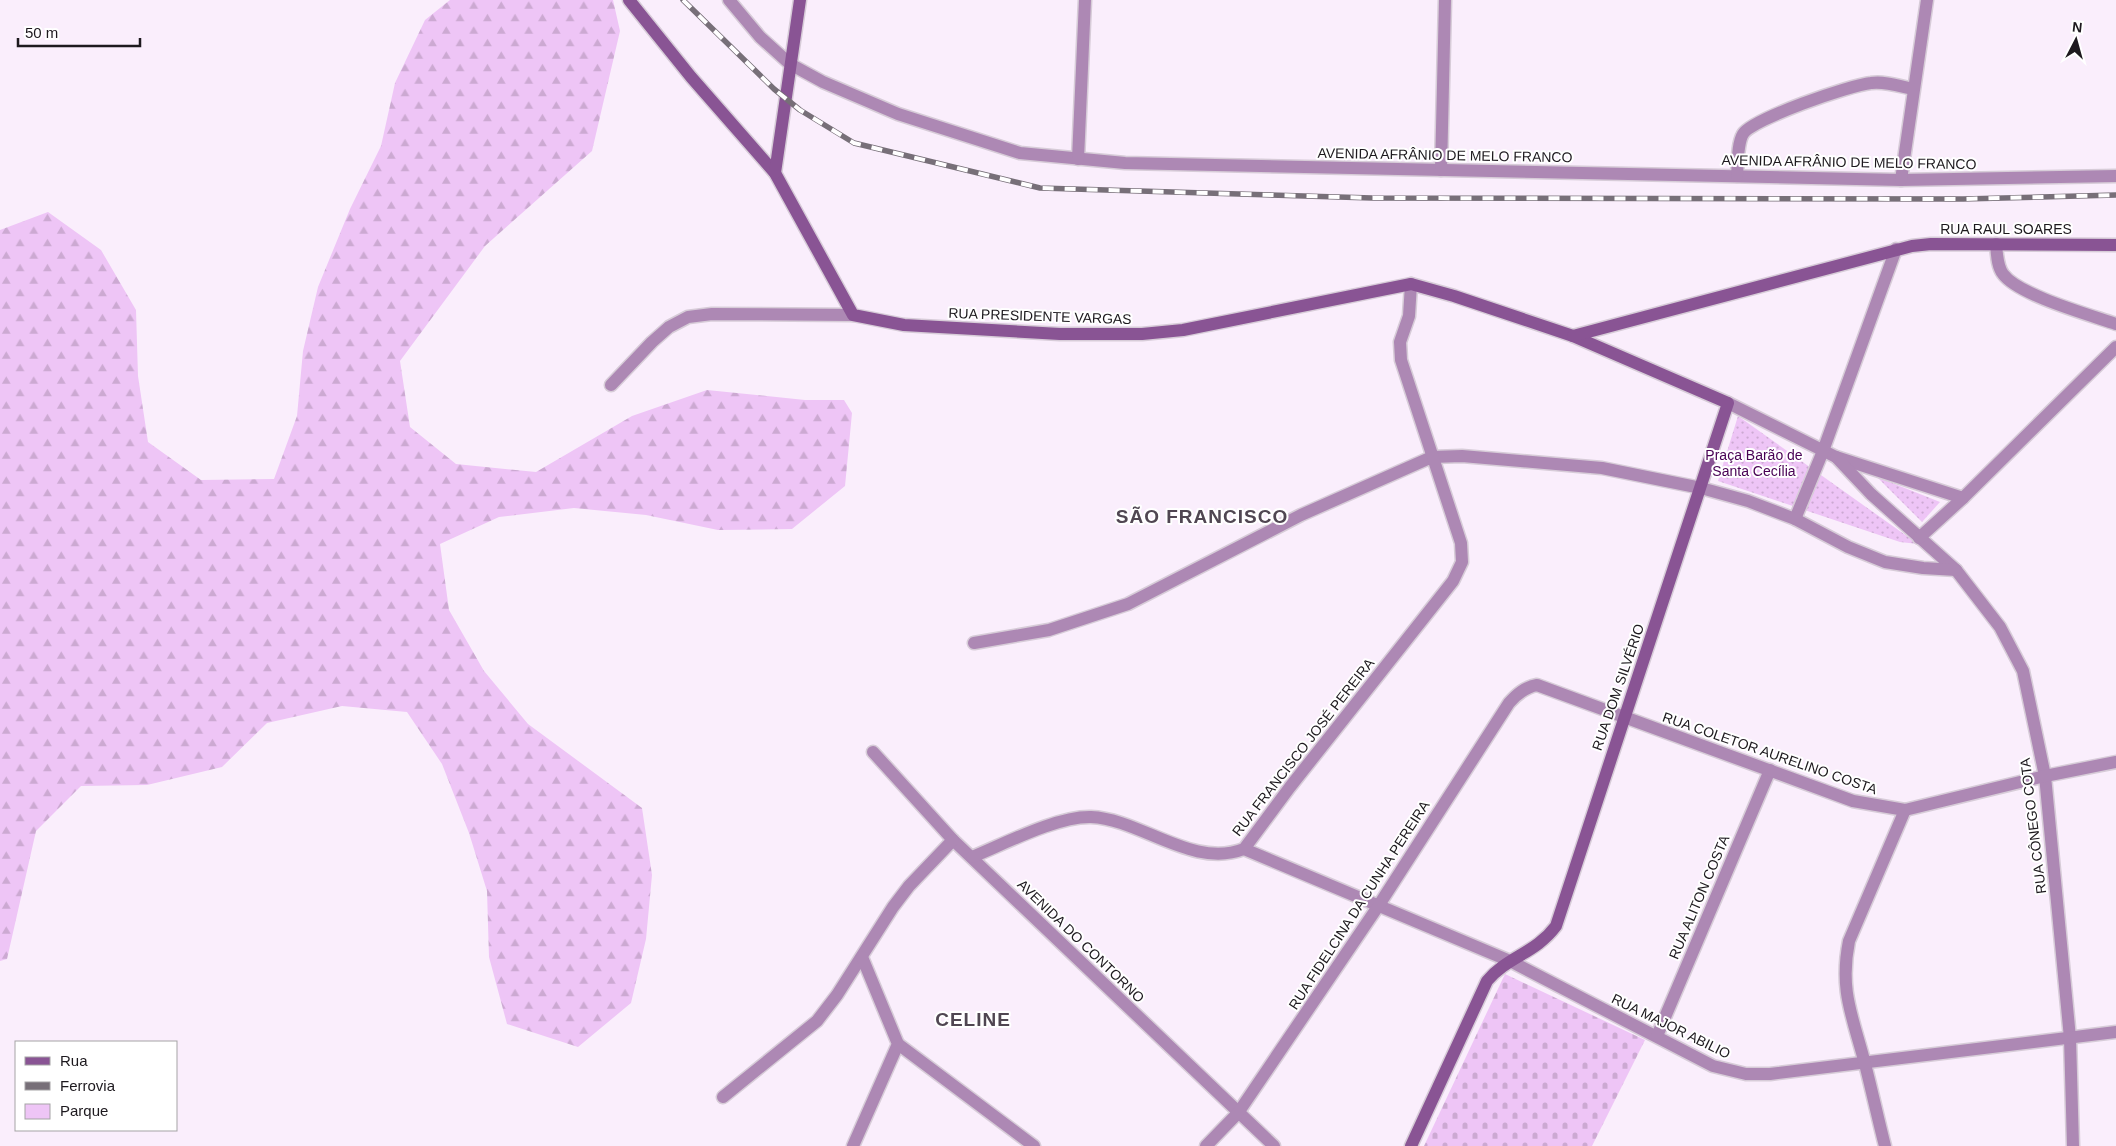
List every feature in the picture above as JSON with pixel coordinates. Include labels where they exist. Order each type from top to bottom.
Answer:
[{"type":"main road","points":[[629,0],[691,77],[775,172],[853,315]]},
{"type":"main road","points":[[775,172],[800,0]]},
{"type":"main road","name":"RUA RAUL SOARES","points":[[1573,336],[1896,249],[1930,244],[2116,245]]},
{"type":"main road","name":"RUA PRESIDENTE VARGAS","points":[[853,315],[904,325],[1060,334],[1142,334],[1183,330],[1411,284],[1454,296],[1573,336],[1728,403]]},
{"type":"main road","name":"RUA DOM SILVÉRIO","points":[[1411,1146],[1487,981],[1494,972],[1510,961],[1531,951],[1545,940],[1556,926],[1623,717],[1728,403]]},
{"type":"street","name":"AVENIDA AFRÂNIO DE MELO FRANCO","points":[[729,0],[760,37],[790,64],[823,82],[889,110],[946,131],[1020,153],[1125,163],[1901,180],[2116,176]]},
{"type":"street","points":[[1078,159],[1086,0]]},
{"type":"street","points":[[1441,170],[1445,0]]},
{"type":"street","points":[[1901,180],[1926,0]]},
{"type":"street","points":[[1737,176],[1741,137],[1751,127],[1816,97],[1870,83],[1882,82],[1913,89]]},
{"type":"street","points":[[1996,244],[1999,264],[2008,280],[2044,298],[2116,324]]},
{"type":"street","points":[[1795,520],[1823,451],[1896,249]]},
{"type":"street","name":"RUA FRANCISCO JOSÉ PEREIRA","points":[[972,857],[1043,828],[1073,819],[1091,817],[1108,820],[1188,848],[1214,855],[1232,854],[1244,849],[1302,771],[1453,581],[1462,562],[1461,543],[1401,360],[1400,342],[1408,316],[1411,284]]},
{"type":"street","name":"RUA PRESIDENTE VARGAS","points":[[611,386],[664,332],[688,317],[712,314],[853,315]]},
{"type":"street","points":[[1919,538],[1963,498],[2116,347]]},
{"type":"street","points":[[1728,403],[1823,451],[1963,498]]},
{"type":"street","points":[[974,643],[1049,630],[1128,604],[1301,515],[1432,457],[1462,456],[1602,468],[1701,488],[1748,501],[1795,520],[1848,547],[1885,562],[1923,568],[1956,570]]},
{"type":"street","name":"RUA CÔNEGO COTA","points":[[1836,456],[1871,494],[1956,570],[2000,627],[2023,671],[2045,776],[2070,1038],[2073,1146]]},
{"type":"street","name":"RUA COLETOR AURELINO COSTA","points":[[1537,685],[1853,801],[1906,810],[2045,776],[2116,762]]},
{"type":"street","name":"RUA FIDELCINA DA CUNHA PEREIRA","points":[[1206,1146],[1238,1113],[1379,905],[1509,703],[1523,690],[1537,685]]},
{"type":"street","name":"AVENIDA DO CONTORNO","points":[[873,752],[953,840],[1274,1146]]},
{"type":"street","name":"RUA ALITON COSTA","points":[[1657,1036],[1770,770]]},
{"type":"street","points":[[1885,1146],[1865,1063],[1847,1002],[1844,981],[1845,961],[1849,941],[1906,810]]},
{"type":"street","points":[[723,1097],[817,1021],[838,995],[893,907],[909,886],[953,840]]},
{"type":"street","name":"RUA MAJOR ABILIO","points":[[1244,849],[1510,961],[1713,1066],[1746,1074],[1770,1074],[2116,1032]]},
{"type":"street","points":[[862,958],[898,1044],[1034,1146]]},
{"type":"street","points":[[853,1146],[898,1044]]},
{"type":"green space","points":[[450,0],[613,0],[620,31],[592,151],[485,246],[400,361],[410,427],[456,464],[536,472],[632,416],[707,390],[805,400],[844,400],[852,413],[845,486],[792,529],[718,530],[646,515],[574,508],[499,517],[440,544],[449,610],[484,671],[528,724],[642,808],[652,875],[646,939],[631,1003],[578,1047],[507,1024],[489,957],[487,891],[469,833],[442,764],[407,712],[342,706],[267,723],[222,767],[147,785],[81,786],[36,831],[7,959],[0,961],[0,230],[48,212],[101,250],[136,310],[138,376],[148,442],[201,480],[274,479],[297,416],[303,351],[318,287],[350,209],[381,146],[395,83],[425,20]]},
{"type":"green space","name":"Praça Barão de Santa Cecília","points":[[1738,416],[1918,544],[1900,542],[1718,481]]},
{"type":"green space","points":[[1877,477],[1940,502],[1922,522]]},
{"type":"green space","points":[[1505,974],[1645,1040],[1592,1146],[1424,1146]]},
{"type":"railway","points":[[683,0],[774,89],[800,110],[854,143],[1040,188],[1372,198],[1963,199],[2116,195]]},
{"type":"district","name":"SÃO FRANCISCO","points":[[1202,516]]},
{"type":"district","name":"CELINE","points":[[973,1019]]}]
